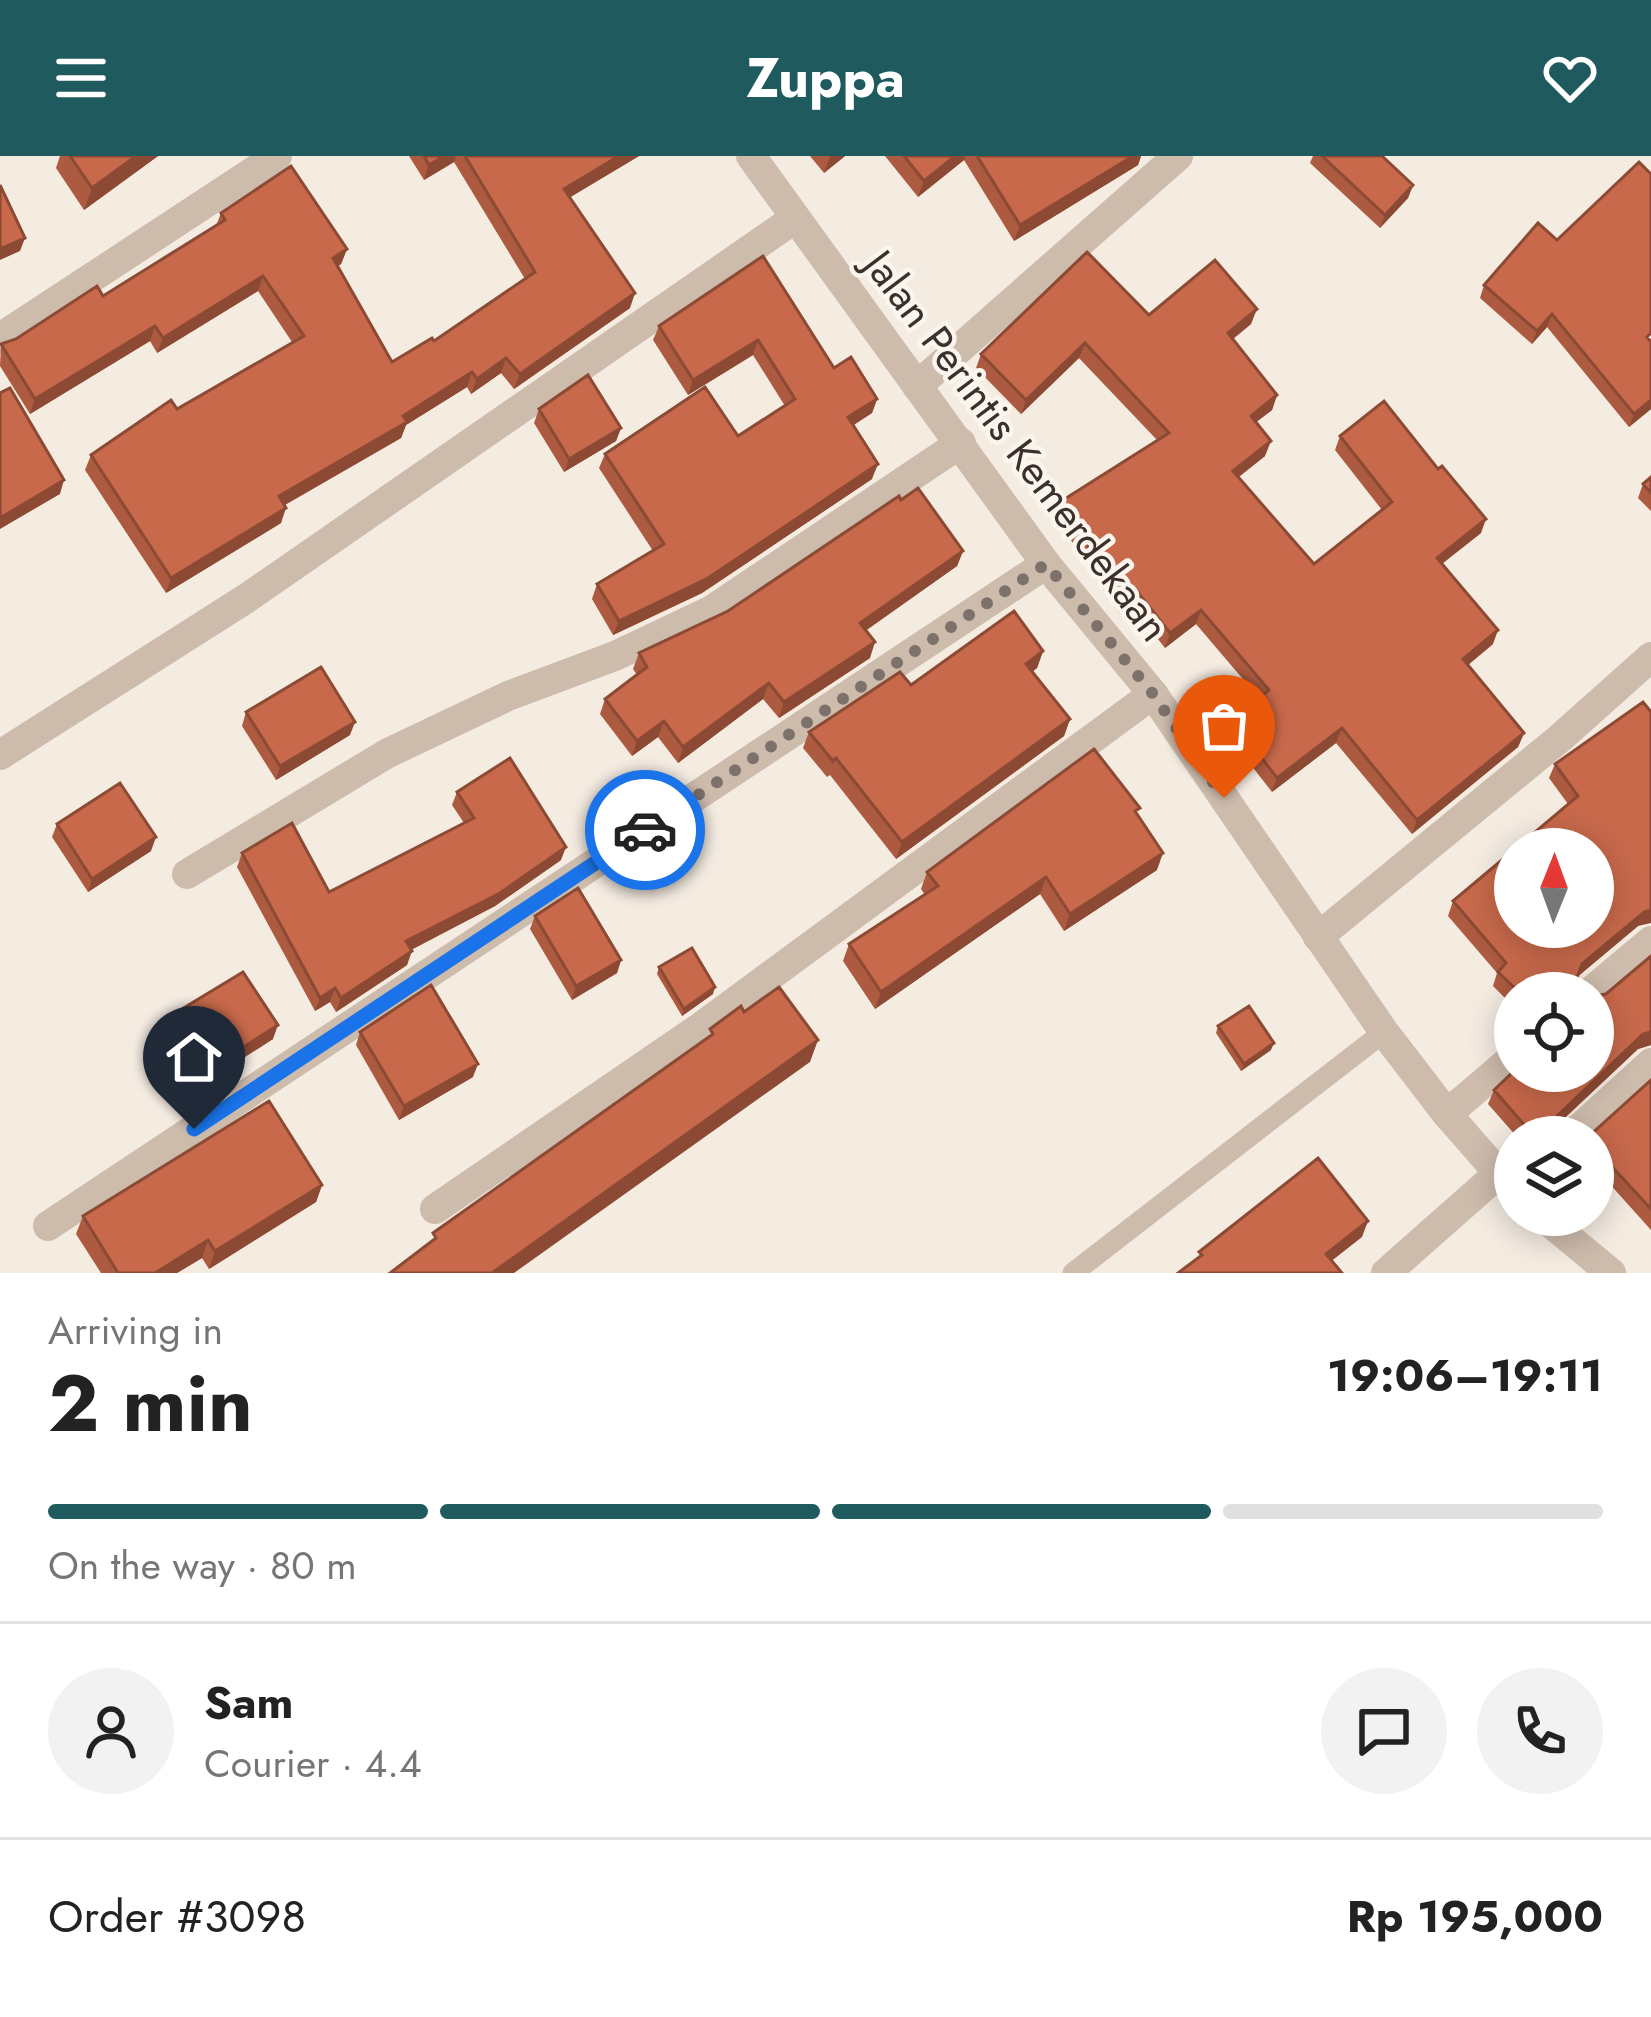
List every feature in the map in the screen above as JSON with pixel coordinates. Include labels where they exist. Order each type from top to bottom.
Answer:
[{"type":"street","points":[[0,338],[277,156]]},
{"type":"street","name":"Jalan Perintis Kemerdekaan","points":[[751,156],[1046,564],[1153,694],[1384,1032],[1494,1167]]},
{"type":"street","points":[[917,386],[1178,156]]},
{"type":"street","points":[[0,755],[248,598],[794,218]]},
{"type":"street","points":[[187,874],[388,754],[508,696],[616,656],[712,610],[962,443]]},
{"type":"street","points":[[48,1226],[1046,564]]},
{"type":"street","points":[[1318,937],[1559,739],[1651,656]]},
{"type":"street","points":[[435,1209],[698,1029],[1153,694]]},
{"type":"street","points":[[1614,972],[1651,940]]},
{"type":"street","points":[[1593,1116],[1651,1064]]},
{"type":"street","points":[[1447,1114],[1494,1074]]},
{"type":"street","points":[[1386,1273],[1494,1196]]},
{"type":"street","points":[[1566,1236],[1611,1273]]},
{"type":"lane","points":[[1073,1273],[1384,1032]]},
{"type":"building","points":[[70,156],[136,156],[92,188]]},
{"type":"building","points":[[465,156],[619,156],[564,189],[635,293],[520,374],[506,358],[477,379],[472,372],[403,416],[407,422],[279,496],[286,508],[171,578],[91,455],[171,400],[177,409],[304,336],[263,276],[163,338],[155,326],[35,399],[1,344],[97,286],[103,296],[225,220],[221,213],[291,166],[347,249],[333,258],[392,362],[434,341],[535,272]]},
{"type":"building","points":[[904,156],[955,156],[924,181]]},
{"type":"building","points":[[977,156],[1133,156],[1020,225]]},
{"type":"building","points":[[1322,156],[1382,156],[1413,185],[1385,215]]},
{"type":"building","points":[[1639,162],[1651,174],[1651,333],[1647,337],[1651,342],[1651,400],[1634,414],[1552,314],[1537,331],[1484,285],[1538,223],[1557,240]]},
{"type":"building","points":[[0,185],[25,238],[0,249]]},
{"type":"building","points":[[1087,252],[1149,315],[1215,260],[1257,309],[1228,333],[1277,395],[1251,416],[1271,441],[1233,471],[1314,564],[1392,502],[1340,436],[1384,401],[1438,469],[1442,466],[1486,519],[1437,558],[1498,630],[1463,659],[1524,733],[1417,820],[1342,728],[1277,778],[1252,745],[1258,740],[1238,715],[1269,690],[1201,610],[1170,633],[1136,590],[1124,599],[1060,502],[1169,433],[1085,343],[1026,400],[981,354]]},
{"type":"building","points":[[763,256],[834,368],[851,357],[877,399],[848,417],[878,464],[708,578],[619,621],[597,584],[664,544],[605,454],[705,387],[738,436],[795,399],[758,340],[693,380],[659,326]]},
{"type":"building","points":[[588,375],[621,428],[569,459],[539,409]]},
{"type":"building","points":[[10,388],[64,480],[0,518],[0,393]]},
{"type":"building","points":[[918,488],[963,551],[860,623],[875,642],[784,702],[769,683],[683,747],[664,721],[637,741],[605,699],[647,667],[639,653],[728,611],[899,496],[901,500]]},
{"type":"building","points":[[1014,611],[1043,651],[1026,664],[1070,719],[902,842],[836,758],[833,761],[809,732],[900,672],[911,685]]},
{"type":"building","points":[[321,667],[355,722],[280,766],[246,712]]},
{"type":"building","points":[[1643,702],[1651,712],[1651,910],[1614,937],[1614,828],[1540,828],[1578,796],[1555,764]]},
{"type":"building","points":[[1094,749],[1140,808],[1135,811],[1163,853],[1070,914],[1046,877],[881,992],[849,944],[938,886],[927,872]]},
{"type":"building","points":[[510,758],[566,847],[500,893],[406,941],[412,951],[341,998],[335,988],[320,998],[242,853],[292,823],[329,892],[474,818],[457,792]]},
{"type":"building","points":[[120,783],[156,837],[92,879],[57,824]]},
{"type":"building","points":[[1494,867],[1494,948],[1601,948],[1579,972],[1498,972],[1506,963],[1453,901]]},
{"type":"building","points":[[578,888],[621,960],[576,986],[535,916]]},
{"type":"building","points":[[692,948],[715,987],[684,1009],[659,967]]},
{"type":"building","points":[[1651,956],[1651,1032],[1614,1062],[1614,987]]},
{"type":"building","points":[[243,972],[278,1025],[217,1064],[182,1009]]},
{"type":"building","points":[[431,985],[478,1064],[404,1106],[360,1032]]},
{"type":"building","points":[[779,987],[818,1040],[492,1273],[390,1273],[436,1238],[433,1233],[713,1034],[710,1029],[741,1006],[744,1012]]},
{"type":"building","points":[[1249,1006],[1274,1043],[1244,1064],[1218,1026]]},
{"type":"building","points":[[1651,1080],[1651,1209],[1614,1169],[1611,1116]]},
{"type":"building","points":[[1496,1092],[1582,1092],[1557,1116],[1517,1116]]},
{"type":"building","points":[[269,1101],[322,1185],[215,1251],[208,1240],[155,1273],[118,1273],[83,1216]]},
{"type":"building","points":[[1318,1158],[1368,1221],[1326,1254],[1342,1273],[1178,1273],[1202,1255],[1199,1252]]},
{"type":"way so far","points":[[645,830],[1046,564],[1153,694],[1224,798]]},
{"type":"route","points":[[194,1129],[645,830]]}]
